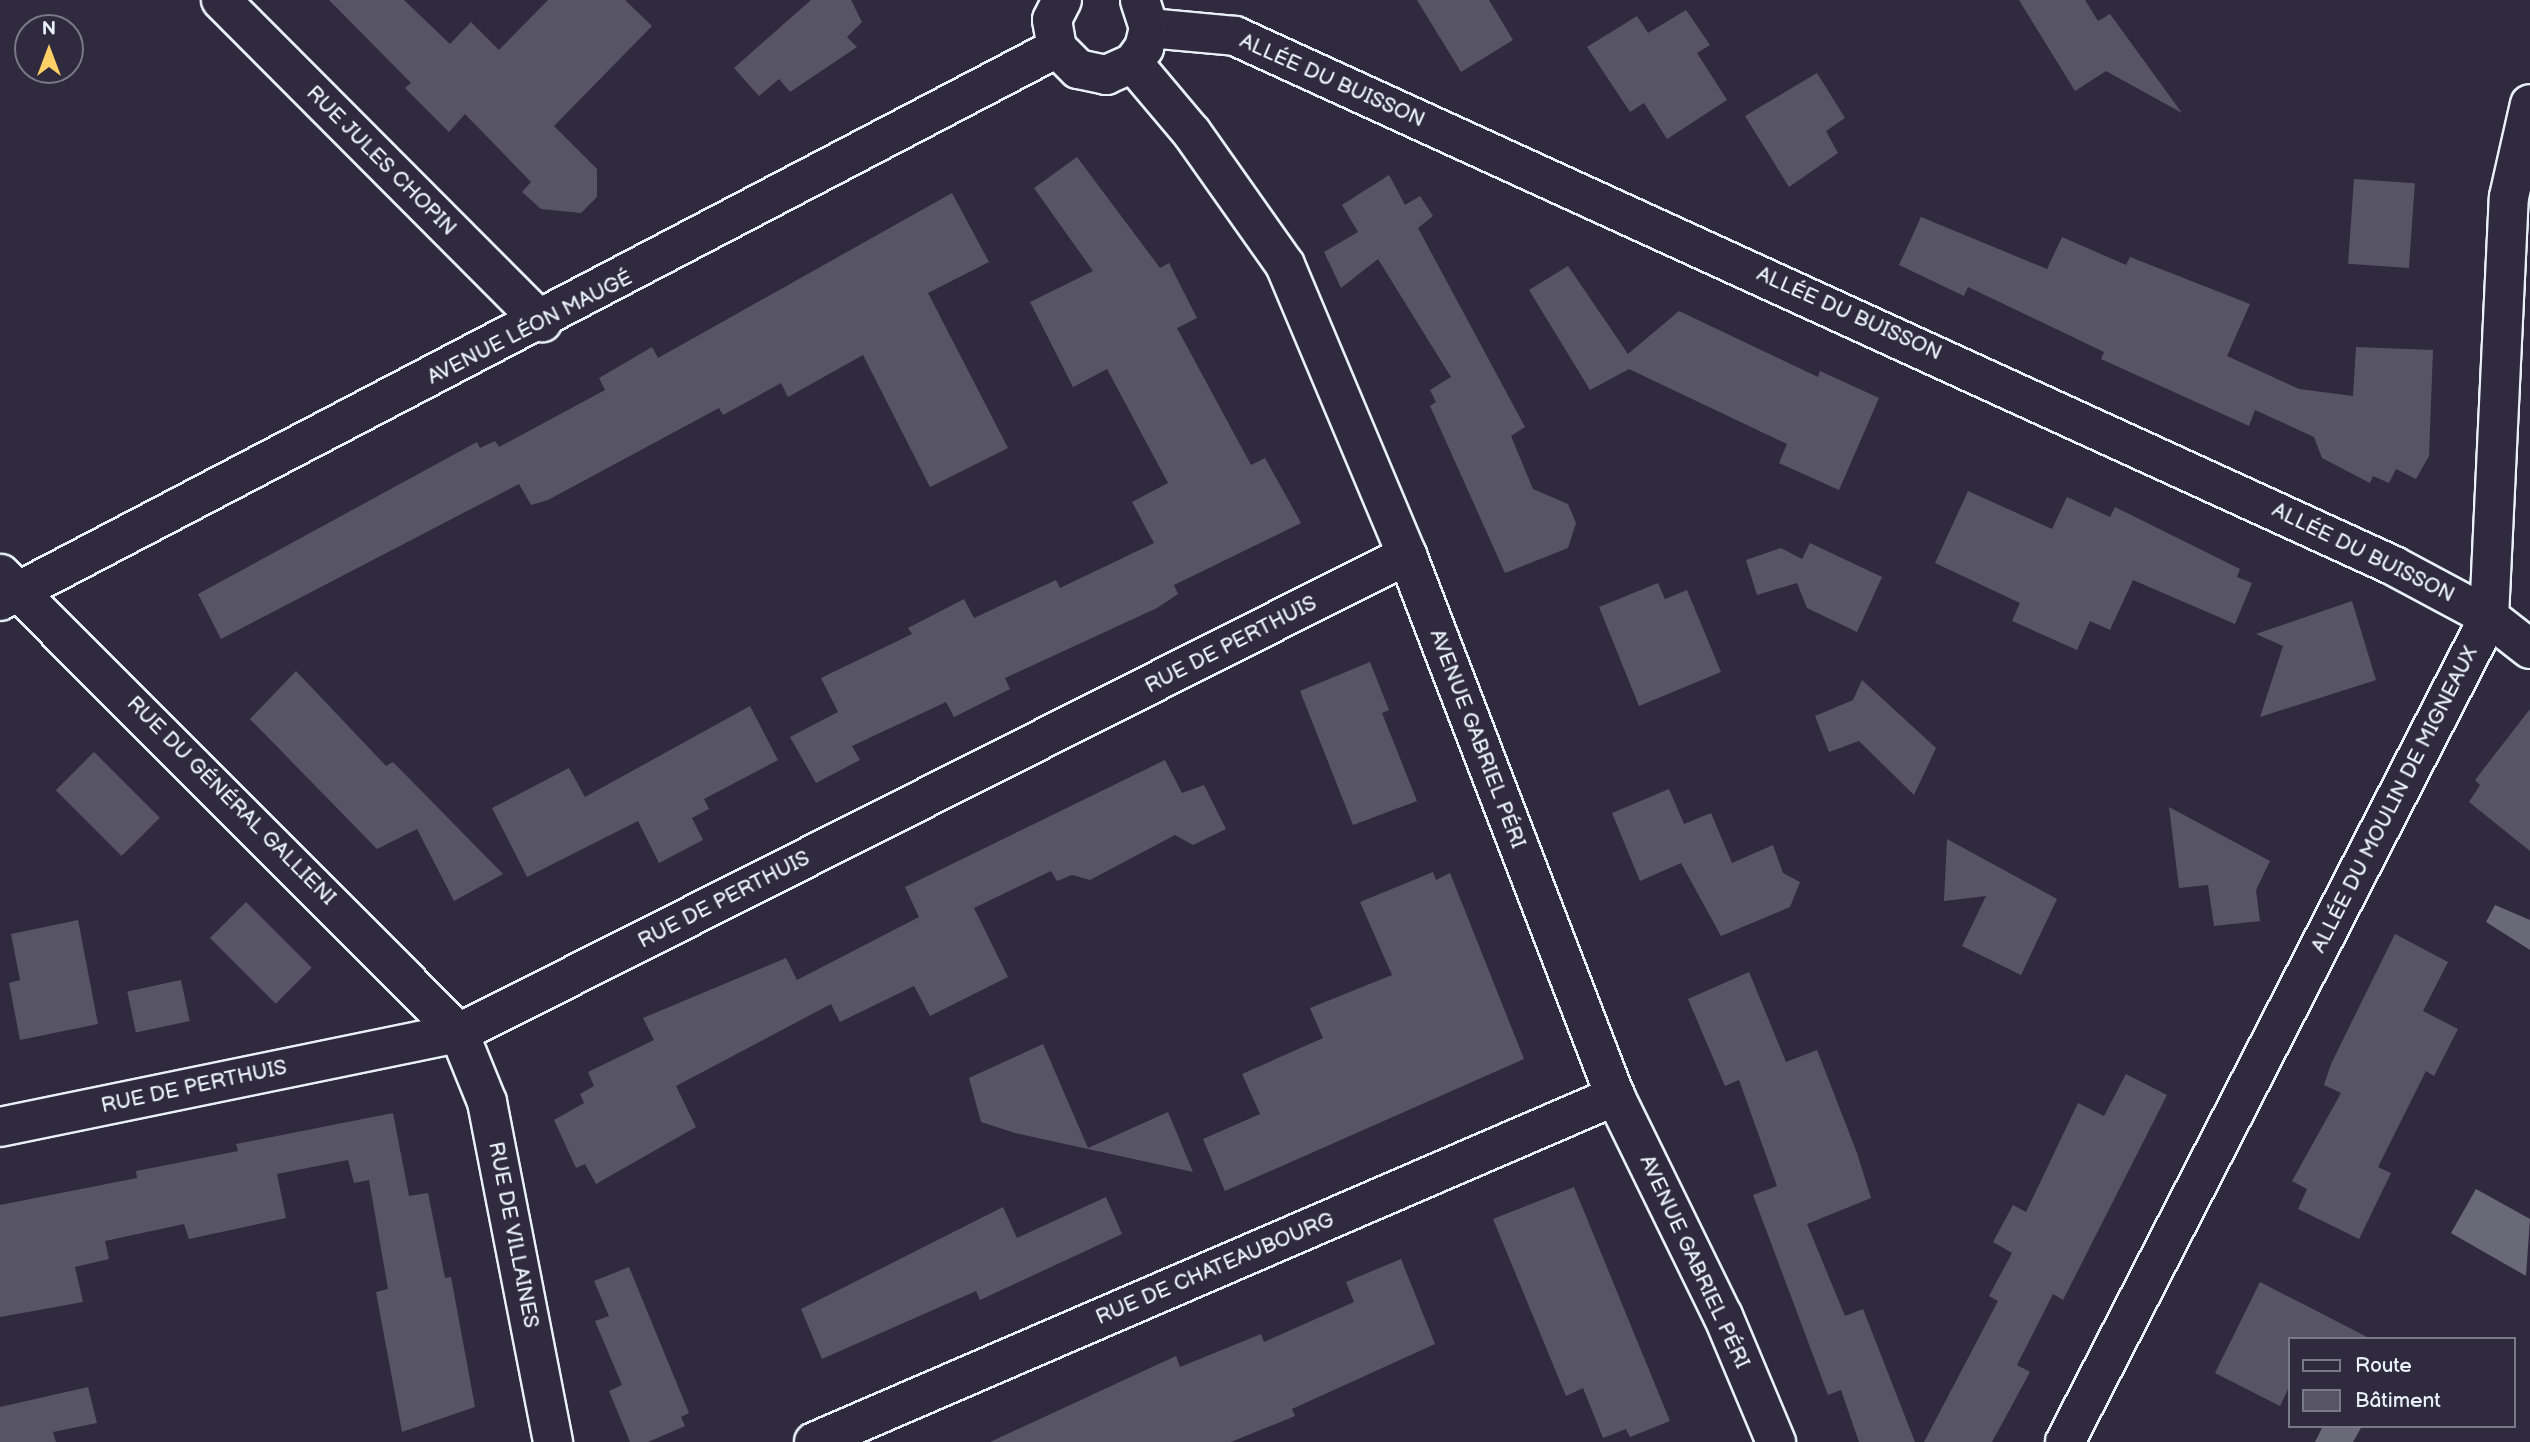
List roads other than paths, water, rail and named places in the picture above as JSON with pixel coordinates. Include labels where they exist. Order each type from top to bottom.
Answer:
[{"type":"street","name":"RUE JULES CHOPIN","points":[[221,0],[542,322]]},
{"type":"street","points":[[1062,0],[1052,20],[1058,48],[1078,69],[1106,75],[1133,63],[1144,14]]},
{"type":"street","name":"ALLÉE DU BUISSON","points":[[1144,14],[1235,36],[2135,444],[2489,617],[2530,649]]},
{"type":"street","name":"AVENUE LÉON MAUGÉ","points":[[6,588],[542,322],[1058,48]]},
{"type":"street","name":"AVENUE GABRIEL PÉRI","points":[[1133,63],[1192,133],[1285,265],[1407,555],[1615,1096],[1723,1316],[1776,1442]]},
{"type":"street","name":"ALLÉE DU MOULIN DE MIGNEAUX","points":[[2065,1442],[2489,617],[2509,197],[2530,104]]},
{"type":"street","name":"RUE DE PERTHUIS","points":[[0,1127],[459,1033],[1407,555]]},
{"type":"street","name":"RUE DU GÉNÉRAL GALLIENI","points":[[6,588],[459,1033]]},
{"type":"street","name":"RUE DE VILLAINES","points":[[459,1033],[487,1102],[553,1442]]},
{"type":"street","name":"RUE DE CHATEAUBOURG","points":[[814,1442],[1615,1096]]},
{"type":"water","points":[[2495,905],[2530,920],[2530,950],[2486,922]]},
{"type":"water","points":[[2476,1189],[2530,1219],[2526,1276],[2451,1233]]},
{"type":"water","points":[[2322,1428],[2361,1428],[2353,1442],[2315,1442]]}]
